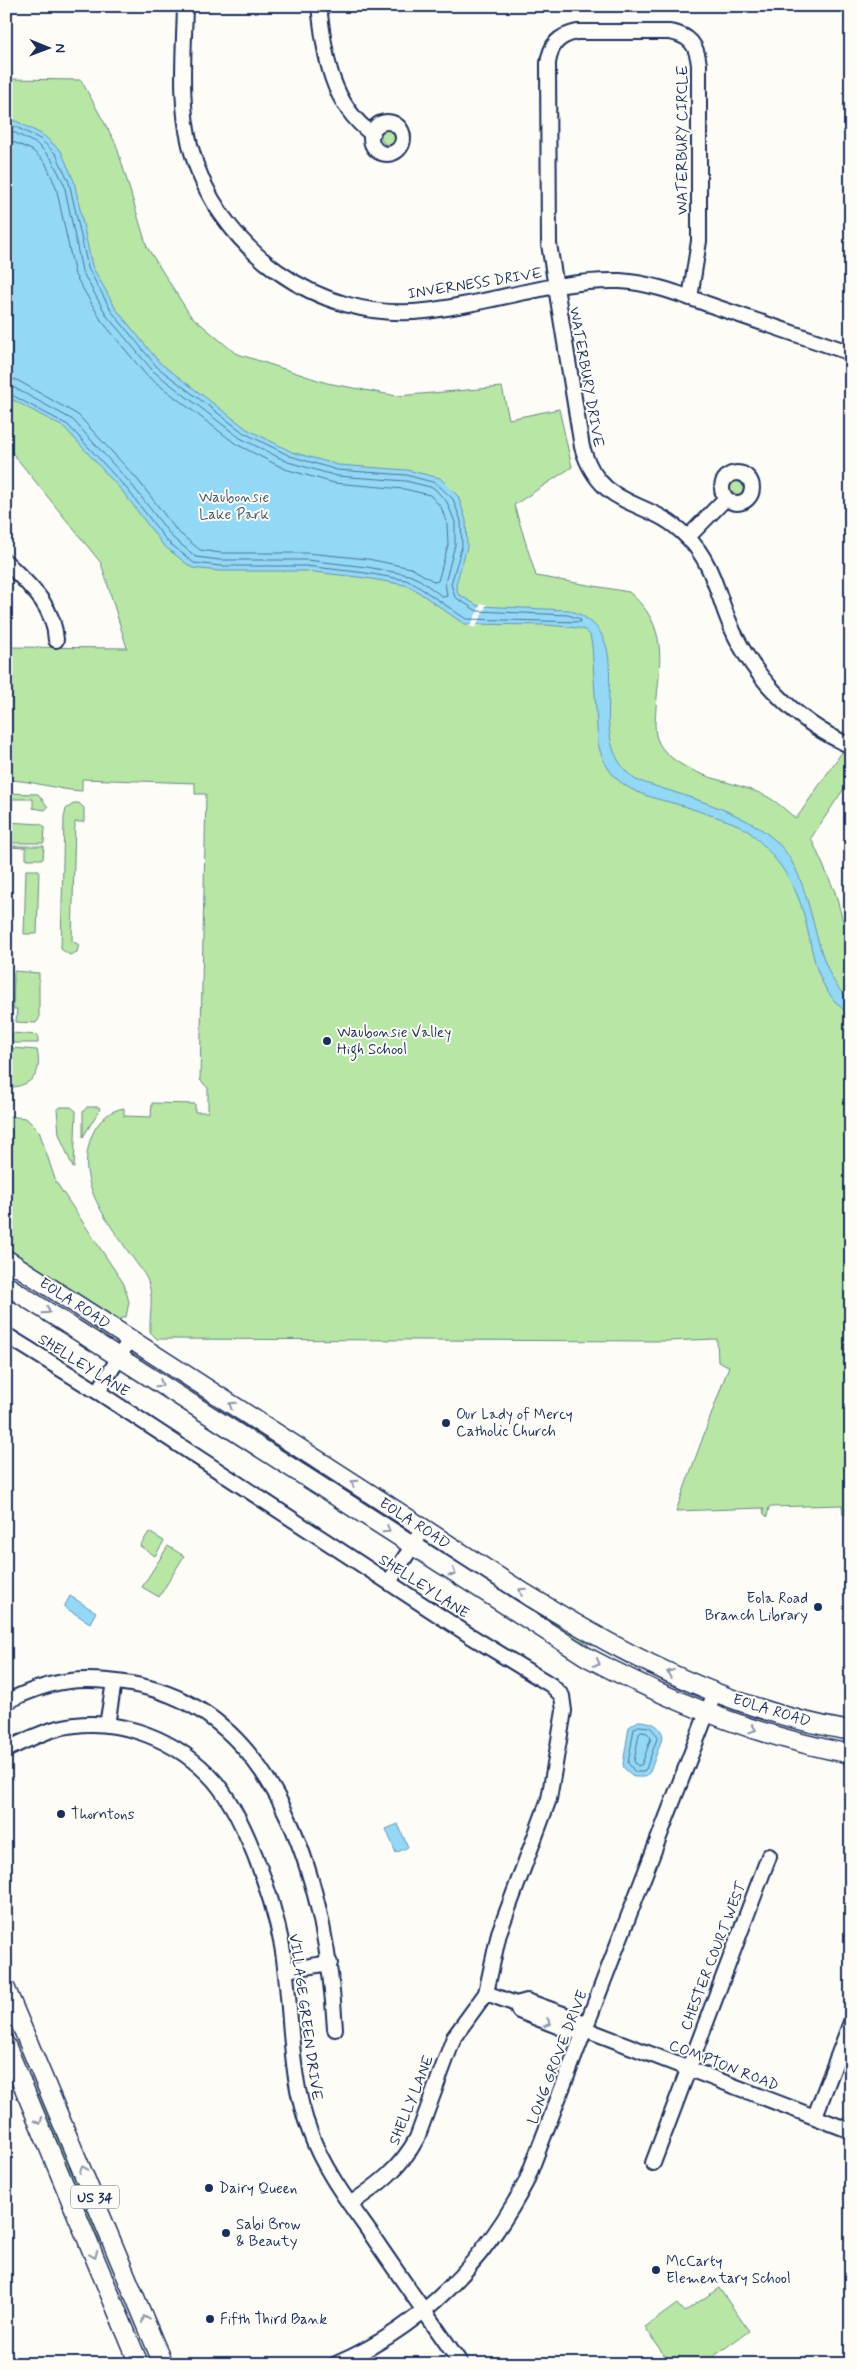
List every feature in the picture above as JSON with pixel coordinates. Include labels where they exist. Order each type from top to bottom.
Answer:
[{"type":"main road","name":"EOLA ROAD","points":[[6,1259],[563,1617],[617,1648],[715,1692],[804,1721],[851,1732]]},
{"type":"main road","name":"EOLA ROAD","points":[[6,1285],[412,1547],[587,1657],[661,1694],[706,1713],[767,1734],[851,1754]]},
{"type":"main road","name":"US 34","points":[[6,1989],[44,2075],[164,2364]]},
{"type":"main road","name":"US 34","points":[[6,2045],[139,2364]]},
{"type":"main road","points":[[20,2076],[44,2075]]},
{"type":"street","name":"INVERNESS DRIVE","points":[[185,6],[184,103],[186,125],[194,160],[207,190],[243,244],[297,285],[325,298],[373,310],[425,311],[554,286],[622,281],[656,286],[851,353]]},
{"type":"street","points":[[319,6],[323,39],[336,90],[347,111],[360,125],[372,134]]},
{"type":"street","name":"WATERBURY CIRCLE","points":[[554,286],[549,244],[548,63],[550,51],[554,43],[564,35],[576,32],[669,32],[681,34],[690,41],[698,52],[700,65],[699,241],[690,298]]},
{"type":"street","name":"WATERBURY DRIVE","points":[[554,286],[582,447],[590,470],[605,488],[615,496],[660,517],[688,537],[710,571],[731,626],[752,664],[777,695],[798,714],[834,738],[851,746]]},
{"type":"street","points":[[688,537],[726,498]]},
{"type":"street","points":[[6,562],[40,596],[54,621],[56,640]]},
{"type":"street","name":"SHELLEY LANE","points":[[6,1335],[98,1392],[506,1659],[558,1690],[564,1702],[564,1717],[556,1748],[550,1799],[499,1933],[486,1994]]},
{"type":"street","points":[[98,1392],[130,1339]]},
{"type":"street","points":[[389,1582],[424,1528]]},
{"type":"street","points":[[6,1702],[50,1683],[72,1680],[114,1682],[154,1689],[175,1696],[217,1723],[248,1753],[266,1777],[306,1863],[316,1896],[330,1963],[335,2029]]},
{"type":"street","points":[[107,1725],[114,1682]]},
{"type":"street","name":"LONG GROVE DRIVE","points":[[336,2364],[367,2349],[425,2312],[481,2252],[518,2198],[526,2182],[715,1692]]},
{"type":"street","name":"VILLAGE GREEN DRIVE","points":[[6,1750],[56,1729],[85,1725],[107,1725],[131,1729],[160,1740],[186,1756],[209,1774],[240,1823],[257,1861],[274,1913],[286,1970],[295,2074],[302,2107],[320,2156],[350,2204],[461,2364]]},
{"type":"street","name":"CHESTER COURT WEST","points":[[652,2163],[769,1856]]},
{"type":"street","points":[[286,1970],[330,1963]]},
{"type":"street","name":"COMPTON ROAD","points":[[486,1994],[516,2004],[519,2011],[566,2030],[585,2029],[851,2131]]},
{"type":"street","name":"SHELLY LANE","points":[[350,2204],[384,2180],[409,2152],[417,2138],[454,2037],[486,1994]]},
{"type":"street","points":[[815,2116],[851,2022]]},
{"type":"green space","name":"Waubonsie Lake Park","points":[[6,79],[81,80],[116,144],[147,247],[190,315],[235,353],[327,383],[397,396],[502,387],[509,419],[559,409],[572,467],[514,505],[536,576],[629,592],[642,605],[651,618],[659,645],[660,660],[655,729],[659,743],[672,758],[697,772],[766,796],[778,803],[796,819],[842,752],[851,756],[851,778],[811,838],[835,892],[851,950],[851,1515],[843,1514],[842,1505],[769,1507],[767,1517],[764,1514],[763,1508],[676,1511],[729,1366],[718,1362],[717,1339],[667,1341],[157,1339],[150,1332],[151,1293],[147,1279],[112,1229],[95,1199],[87,1167],[88,1150],[98,1124],[110,1113],[119,1109],[124,1108],[124,1116],[151,1117],[152,1103],[195,1104],[195,1112],[208,1112],[208,1088],[200,1080],[206,794],[195,794],[195,783],[82,779],[82,791],[6,780],[6,647],[127,648],[101,563],[10,450],[6,449]]},
{"type":"green space","points":[[386,129],[392,129],[397,134],[395,143],[386,145],[381,140],[381,134]]},
{"type":"green space","points":[[738,480],[744,482],[746,488],[744,494],[738,496],[732,494],[730,488],[732,482]]},
{"type":"green space","points":[[6,793],[38,794],[48,807],[45,810],[33,808],[33,799],[6,799]]},
{"type":"green space","points":[[75,803],[79,803],[84,808],[84,822],[75,822],[72,941],[79,945],[77,952],[70,955],[61,949],[64,818],[66,809]]},
{"type":"green space","points":[[7,822],[41,824],[45,827],[44,843],[6,843]]},
{"type":"green space","points":[[6,846],[44,846],[43,859],[26,859],[26,848]]},
{"type":"green space","points":[[26,870],[39,870],[37,934],[24,934]]},
{"type":"green space","points":[[14,971],[39,973],[39,1019],[36,1023],[16,1022],[17,1009],[13,1009]]},
{"type":"green space","points":[[12,1033],[38,1035],[38,1043],[12,1043]]},
{"type":"green space","points":[[12,1048],[37,1050],[38,1067],[33,1078],[28,1082],[6,1088],[6,1065],[11,1065]]},
{"type":"green space","points":[[71,1107],[76,1111],[74,1168],[59,1134],[57,1109]]},
{"type":"green space","points":[[87,1107],[99,1107],[100,1109],[83,1137],[83,1112]]},
{"type":"green space","points":[[6,1116],[26,1118],[39,1131],[56,1182],[124,1284],[129,1302],[126,1317],[118,1320],[110,1318],[6,1251]]},
{"type":"green space","points":[[228,1417],[265,1434],[316,1467],[315,1469],[281,1453]]},
{"type":"green space","points":[[149,1532],[164,1541],[155,1556],[140,1546]]},
{"type":"green space","points":[[168,1546],[184,1556],[159,1597],[142,1587]]},
{"type":"green space","points":[[520,1605],[559,1623],[590,1641],[589,1644],[566,1636]]},
{"type":"green space","points":[[43,2093],[106,2244],[101,2245],[83,2207],[37,2096]]},
{"type":"green space","points":[[719,2288],[749,2331],[714,2356],[715,2364],[670,2364],[645,2327],[677,2304],[684,2312]]},
{"type":"water","points":[[6,120],[16,121],[43,135],[61,151],[74,181],[92,266],[116,309],[160,363],[247,429],[292,452],[338,465],[407,470],[440,478],[458,496],[466,520],[467,547],[456,584],[458,594],[478,606],[569,610],[593,623],[605,641],[609,664],[608,713],[610,738],[618,761],[636,780],[730,812],[764,831],[777,842],[791,859],[800,880],[820,948],[837,987],[851,1001],[851,1015],[837,1004],[827,991],[815,961],[803,913],[794,888],[774,857],[761,843],[744,828],[733,823],[642,794],[620,781],[611,772],[603,760],[598,744],[592,645],[590,635],[585,630],[547,625],[464,624],[414,589],[405,585],[366,578],[306,571],[219,571],[192,568],[163,545],[123,492],[65,428],[6,396]]},
{"type":"water","points":[[70,1596],[96,1612],[90,1623],[64,1607]]},
{"type":"water","points":[[638,1721],[654,1724],[662,1732],[663,1736],[650,1772],[645,1777],[634,1777],[624,1768],[623,1764],[629,1727]]},
{"type":"water","points":[[398,1824],[408,1847],[396,1853],[386,1829]]},
{"type":"pier","points":[[481,604],[487,604],[476,627],[470,627]]},
{"type":"place","name":"Waubonsie Valley High School","points":[[327,1041]]},
{"type":"place","name":"Our Lady of Mercy Catholic Church","points":[[446,1423]]},
{"type":"place","name":"Eola Road Branch Library","points":[[818,1607]]},
{"type":"place","name":"Thorntons","points":[[61,1814]]},
{"type":"place","name":"Dairy Queen","points":[[209,2188]]},
{"type":"place","name":"Sabi Brow & Beauty","points":[[226,2233]]},
{"type":"place","name":"McCarty Elementary School","points":[[656,2270]]},
{"type":"place","name":"Fifth Third Bank","points":[[210,2319]]}]
